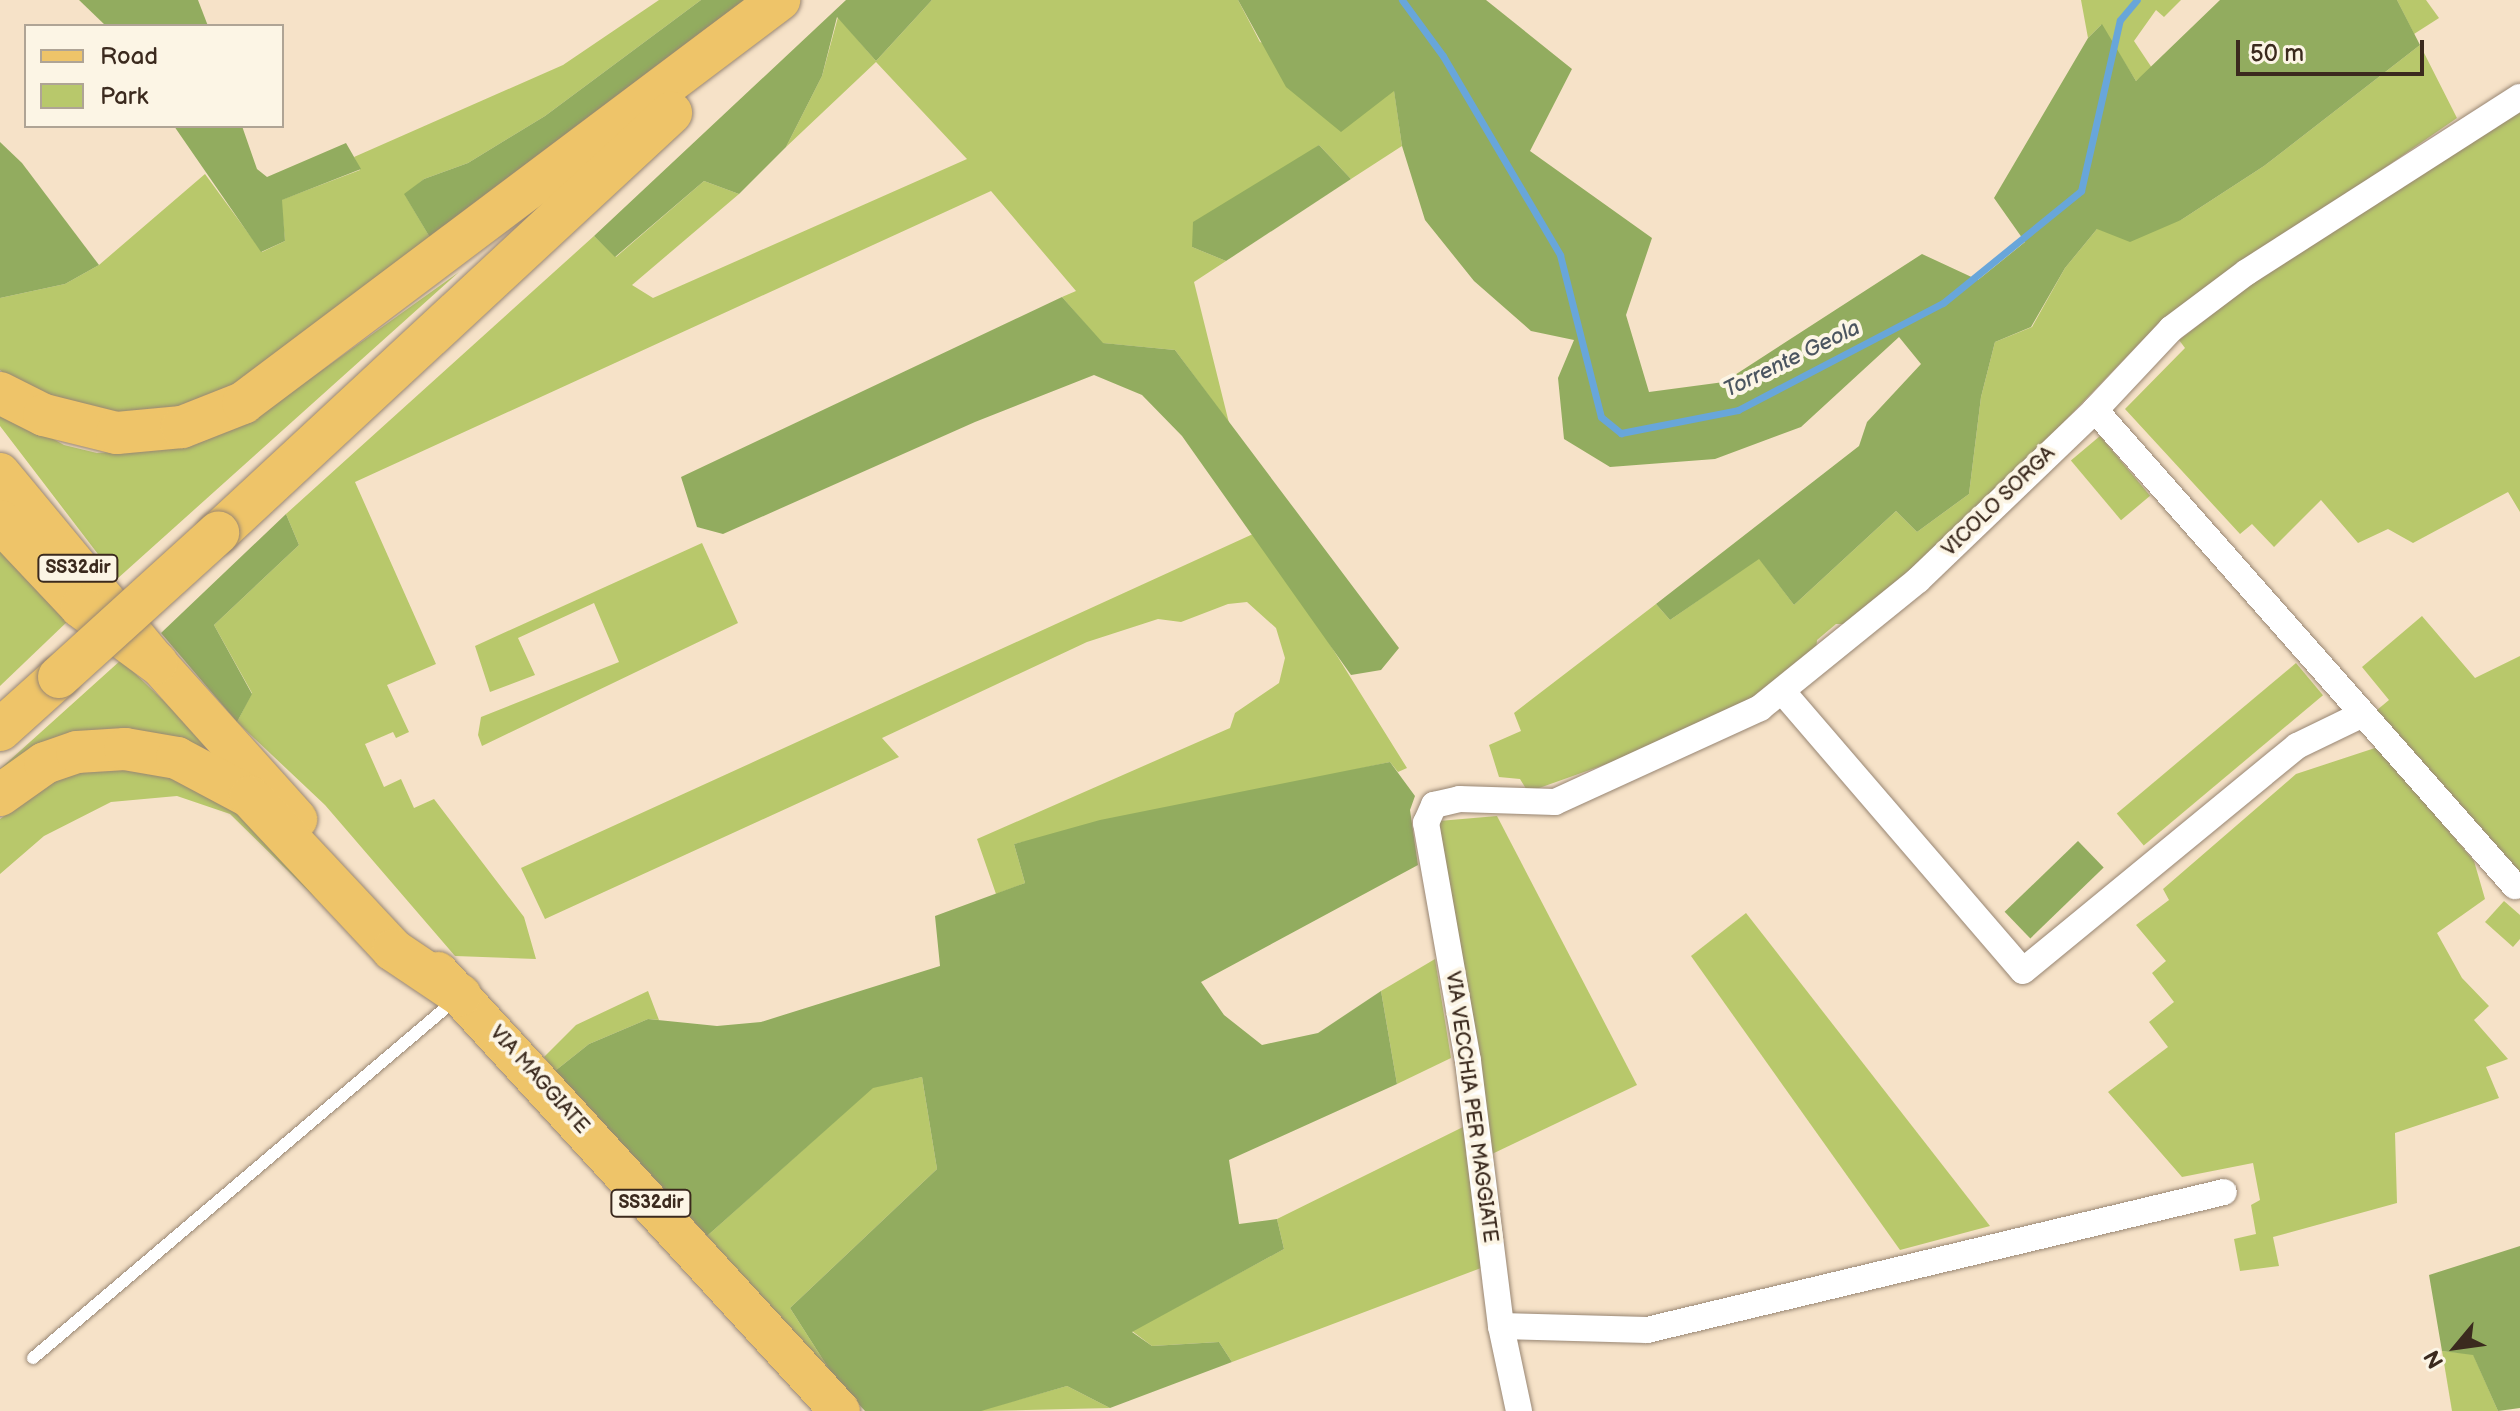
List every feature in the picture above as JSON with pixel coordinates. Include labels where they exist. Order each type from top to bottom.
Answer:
[{"type":"highway","points":[[0,393],[44,415],[117,433],[182,427],[243,403],[779,0]]},
{"type":"highway","points":[[0,730],[218,533],[792,0]]},
{"type":"highway","points":[[0,521],[81,607],[157,663]]},
{"type":"highway","points":[[0,711],[59,677]]},
{"type":"highway","points":[[0,795],[45,763],[77,752],[125,749],[177,758],[250,797],[393,950],[460,995]]},
{"type":"main road","name":"SS32dir","points":[[0,473],[157,663]]},
{"type":"main road","name":"VIA MAGGIATE","points":[[157,663],[234,751],[840,1411]]},
{"type":"street","name":"VICOLO SORGA","points":[[1434,805],[1459,799],[1555,802],[1659,758],[1760,708],[1918,580],[2095,410],[2171,329],[2247,272],[2520,97]]},
{"type":"street","points":[[2095,410],[2515,886]]},
{"type":"street","points":[[1782,691],[2023,971],[2297,746],[2363,714]]},
{"type":"street","name":"VIA VECCHIA PER MAGGIATE","points":[[1434,805],[1426,823],[1468,1061],[1501,1326],[1519,1411]]},
{"type":"street","points":[[1501,1326],[1647,1330],[2224,1192]]},
{"type":"lane","points":[[33,1358],[460,995]]},
{"type":"green space","points":[[79,0],[198,0],[207,24],[104,24]]},
{"type":"green space","points":[[659,0],[701,0],[545,116],[468,163],[424,179],[405,195],[435,246],[246,386],[131,426],[24,391],[0,370],[0,298],[65,284],[99,265],[205,174],[262,252],[285,241],[281,200],[360,170],[354,157],[563,65]]},
{"type":"green space","points":[[701,0],[756,0],[435,246],[404,194],[424,179],[468,163],[545,116]]},
{"type":"green space","points":[[846,0],[932,0],[876,61],[837,17],[822,76],[786,147],[739,194],[704,181],[615,257],[594,236]]},
{"type":"green space","points":[[932,0],[1238,0],[1260,42],[1394,90],[1402,146],[1351,179],[1319,145],[1192,247],[1226,261],[1194,282],[1229,423],[1175,350],[1102,343],[1062,297],[1076,291],[991,191],[355,482],[436,664],[387,685],[409,732],[396,738],[393,732],[365,744],[384,787],[401,779],[414,808],[434,799],[524,917],[536,959],[455,956],[325,805],[237,722],[252,693],[214,625],[299,545],[286,514],[594,236],[616,257],[704,181],[739,194],[632,285],[653,298],[967,159],[876,62],[786,147],[822,76],[838,17],[876,61]]},
{"type":"green space","points":[[1238,0],[1486,0],[1572,69],[1530,151],[1652,238],[1626,315],[1649,392],[1724,382],[1922,254],[1978,280],[2025,242],[1994,198],[2088,38],[2102,24],[2136,81],[2220,0],[2397,0],[2420,45],[2264,166],[2181,220],[2130,242],[2097,229],[2065,268],[2031,327],[1995,342],[1981,397],[1969,494],[1917,532],[1896,511],[1794,605],[1759,559],[1670,620],[1656,604],[1859,446],[1867,422],[1921,364],[1899,337],[1801,427],[1715,459],[1610,467],[1564,439],[1558,378],[1574,340],[1531,331],[1474,281],[1425,220],[1402,146],[1394,91],[1341,132],[1286,87]]},
{"type":"green space","points":[[2081,0],[2181,0],[2164,17],[2156,10],[2134,41],[2152,68],[2136,81],[2101,25],[2088,38]]},
{"type":"green space","points":[[2397,0],[2426,0],[2439,18],[2414,34]]},
{"type":"green space","points":[[2420,45],[2457,118],[2158,324],[1980,509],[1847,624],[1836,624],[1817,640],[1816,652],[1748,703],[1671,741],[1528,792],[1520,779],[1499,777],[1489,745],[1521,731],[1514,713],[1656,604],[1670,620],[1759,558],[1794,605],[1896,511],[1917,532],[1969,494],[1981,397],[1995,342],[2032,327],[2065,268],[2097,229],[2181,220],[2264,166]]},
{"type":"green space","points":[[2520,109],[2520,512],[2508,492],[2413,543],[2388,529],[2358,543],[2321,500],[2274,547],[2252,524],[2240,534],[2125,409],[2185,348],[2179,340],[2253,283]]},
{"type":"green space","points":[[175,128],[243,128],[257,169],[267,177],[346,143],[361,169],[282,200],[285,241],[261,252]]},
{"type":"green space","points":[[0,142],[22,163],[99,265],[65,284],[0,298]]},
{"type":"green space","points":[[1319,145],[1351,179],[1226,261],[1192,247],[1193,222]]},
{"type":"green space","points":[[459,272],[117,579],[0,426],[0,409],[64,445],[97,453],[189,447],[251,421]]},
{"type":"green space","points":[[1062,297],[1103,343],[1175,350],[1399,648],[1381,670],[1351,675],[1182,436],[1142,395],[1094,375],[975,422],[723,534],[697,527],[681,477]]},
{"type":"green space","points":[[2100,436],[2150,496],[2121,520],[2071,460]]},
{"type":"green space","points":[[286,514],[299,545],[214,625],[252,694],[237,722],[161,633]]},
{"type":"green space","points":[[1253,534],[1311,614],[1407,768],[1398,772],[1390,762],[1014,844],[1025,883],[996,894],[977,839],[1230,728],[1235,713],[1279,683],[1285,658],[1276,628],[1247,602],[1228,604],[1181,622],[1158,619],[1087,642],[882,738],[899,757],[545,919],[521,868]]},
{"type":"green space","points":[[0,538],[70,619],[0,686]]},
{"type":"green space","points":[[702,543],[738,623],[482,746],[478,735],[481,717],[619,662],[594,603],[518,638],[535,675],[490,692],[475,646]]},
{"type":"green space","points":[[2422,616],[2475,678],[2520,656],[2520,872],[2377,710],[2389,700],[2362,667]]},
{"type":"green space","points":[[121,660],[215,750],[207,757],[166,741],[0,784],[0,769]]},
{"type":"green space","points":[[2296,663],[2323,695],[2144,846],[2117,813]]},
{"type":"green space","points":[[2378,747],[2474,861],[2485,899],[2437,933],[2462,978],[2489,1006],[2474,1020],[2508,1059],[2486,1067],[2499,1098],[2395,1133],[2397,1203],[2273,1237],[2279,1266],[2240,1271],[2234,1239],[2256,1234],[2251,1205],[2260,1200],[2253,1163],[2182,1177],[2108,1092],[2168,1047],[2149,1022],[2174,1002],[2152,973],[2166,961],[2136,925],[2169,900],[2163,889],[2296,774]]},
{"type":"green space","points":[[1390,762],[1415,796],[1410,810],[1418,865],[1201,982],[1224,1015],[1262,1045],[1318,1033],[1381,991],[1397,1084],[1229,1160],[1239,1224],[1277,1219],[1284,1249],[1132,1332],[1152,1346],[1219,1342],[1232,1362],[1110,1408],[1067,1386],[981,1411],[865,1411],[836,1380],[790,1308],[937,1169],[922,1077],[873,1088],[707,1236],[555,1071],[589,1044],[648,1019],[717,1026],[761,1022],[940,966],[935,916],[1025,883],[1014,844],[1100,820]]},
{"type":"green space","points":[[113,763],[168,770],[251,820],[347,929],[230,814],[177,796],[111,802],[44,836],[0,874],[0,819],[61,775]]},
{"type":"green space","points":[[1497,816],[1637,1085],[1492,1154],[1439,821]]},
{"type":"green space","points":[[2078,841],[2104,868],[2030,938],[2005,912]]},
{"type":"green space","points":[[2504,901],[2520,915],[2520,939],[2513,947],[2485,922]]},
{"type":"green space","points":[[1746,913],[1990,1226],[1900,1250],[1691,956]]},
{"type":"green space","points":[[1435,959],[1451,1058],[1397,1084],[1381,991]]},
{"type":"green space","points":[[648,991],[659,1020],[648,1019],[589,1044],[555,1071],[544,1057],[576,1025]]},
{"type":"green space","points":[[922,1077],[937,1169],[790,1308],[836,1380],[707,1236],[873,1087]]},
{"type":"green space","points":[[1463,1127],[1481,1268],[1232,1362],[1219,1342],[1152,1346],[1132,1331],[1284,1249],[1277,1219]]},
{"type":"green space","points":[[2520,1246],[2520,1408],[2498,1411],[2473,1355],[2442,1351],[2429,1275]]},
{"type":"green space","points":[[2442,1351],[2473,1354],[2498,1411],[2452,1411]]},
{"type":"green space","points":[[1067,1386],[1110,1408],[981,1411],[981,1410]]},
{"type":"waterway","name":"Torrente Geola","points":[[1402,0],[1443,56],[1560,255],[1601,417],[1621,433],[1738,410],[1943,303],[2081,191],[2120,20],[2137,0]]}]
